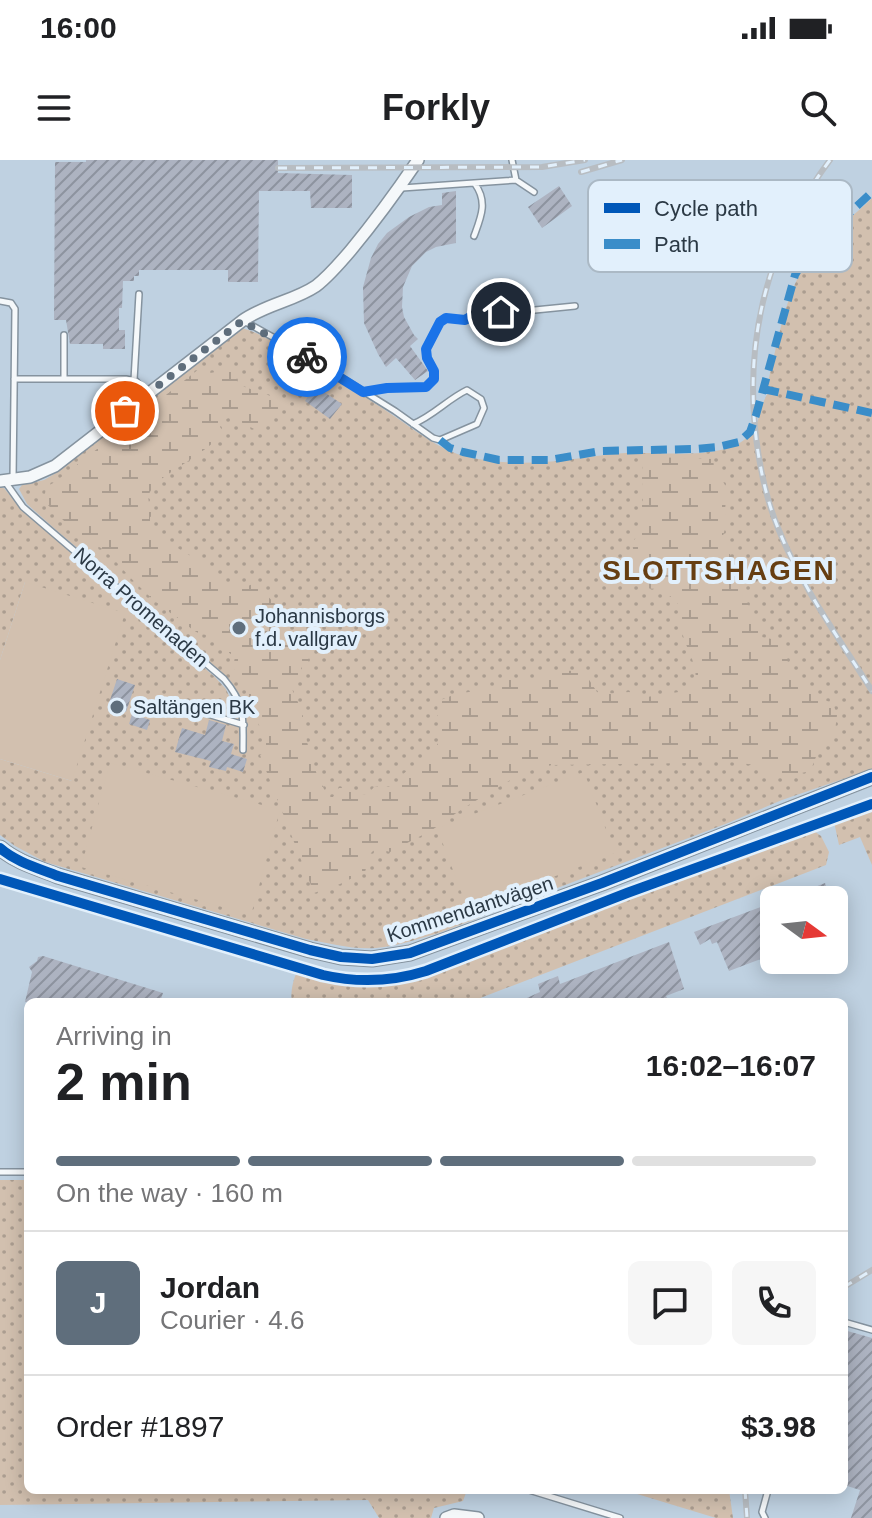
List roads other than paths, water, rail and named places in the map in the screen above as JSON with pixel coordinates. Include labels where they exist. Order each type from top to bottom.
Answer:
[{"type":"street","points":[[6,481],[40,474],[55,466],[242,321],[259,310],[304,293],[328,276],[366,232],[418,160]]},
{"type":"street","name":"Kommendantvägen","points":[[0,848],[25,863],[73,880],[310,950],[341,957],[372,959],[410,953],[436,944],[872,780]]},
{"type":"street","points":[[446,1518],[454,1515],[478,1518]]},
{"type":"lane","points":[[512,160],[516,180]]},
{"type":"lane","points":[[399,188],[516,180],[534,192]]},
{"type":"lane","points":[[474,236],[483,210],[481,192],[475,184]]},
{"type":"lane","points":[[133,381],[139,294]]},
{"type":"lane","points":[[0,301],[11,303],[15,309],[14,379],[6,481]]},
{"type":"lane","points":[[363,392],[426,387],[434,379],[426,349],[440,322],[446,318],[465,320],[478,312],[575,306]]},
{"type":"lane","points":[[242,321],[305,355],[433,438],[440,440],[477,424],[484,408],[481,399],[467,390],[426,419],[413,424]]},
{"type":"lane","points":[[64,335],[64,379]]},
{"type":"lane","points":[[14,379],[136,381],[147,394]]},
{"type":"lane","name":"Norra Promenaden","points":[[6,481],[23,507],[224,679],[237,694],[243,714],[243,750]]},
{"type":"lane","points":[[178,705],[244,725]]},
{"type":"lane","points":[[0,1172],[24,1172]]},
{"type":"lane","points":[[848,1323],[872,1330]]},
{"type":"lane","points":[[542,1494],[620,1518]]},
{"type":"lane","points":[[765,1518],[762,1512],[767,1494]]},
{"type":"railway","points":[[278,168],[542,167],[585,160]]},
{"type":"railway","points":[[581,172],[622,160]]},
{"type":"railway","points":[[816,180],[830,160]]},
{"type":"railway","points":[[772,272],[756,340],[753,379],[754,418],[762,476],[787,549],[809,591],[872,691]]},
{"type":"railway","points":[[848,1285],[872,1270]]},
{"type":"railway","points":[[745,1494],[747,1518]]},
{"type":"place","name":"Johannisborgs f.d. vallgrav","points":[[239,628]]},
{"type":"place","name":"Saltängen BK","points":[[117,707]]},
{"type":"district","name":"SLOTTSHAGEN","points":[[719,570]]}]
